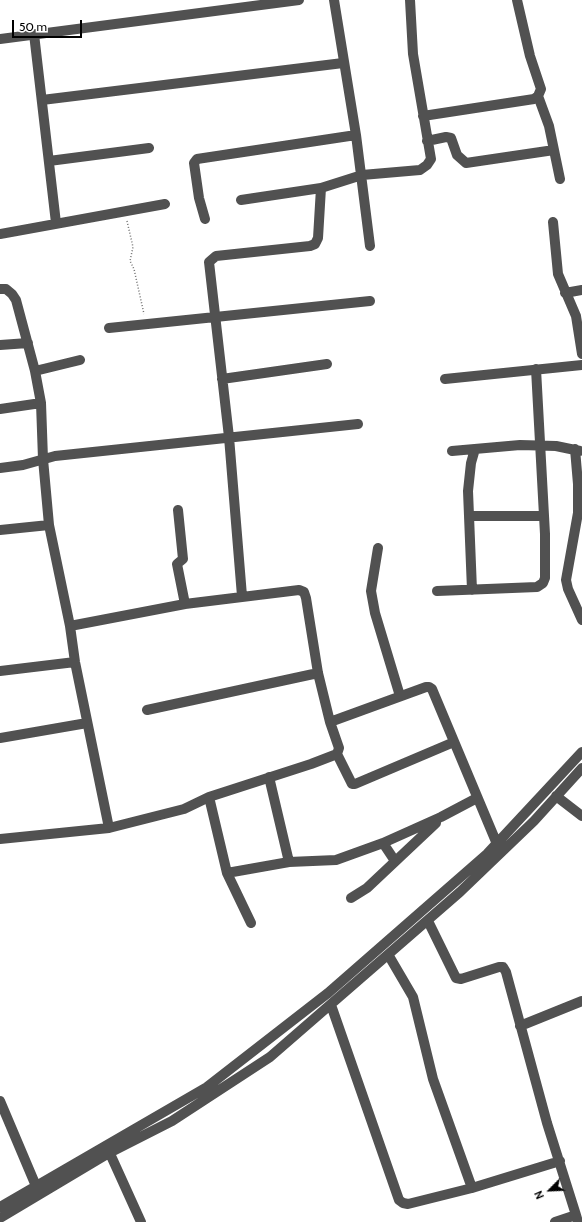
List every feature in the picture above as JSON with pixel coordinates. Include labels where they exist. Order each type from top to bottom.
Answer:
[{"type":"street","points":[[0,39],[300,0]]},
{"type":"street","points":[[334,0],[362,175],[370,246]]},
{"type":"street","points":[[241,200],[321,188],[362,175],[420,170],[427,166],[431,159],[414,54],[410,0]]},
{"type":"street","points":[[423,116],[534,99],[538,96],[541,88],[530,56],[518,0]]},
{"type":"street","points":[[34,34],[56,223]]},
{"type":"street","points":[[42,100],[343,63]]},
{"type":"street","points":[[538,96],[549,126],[560,179]]},
{"type":"street","points":[[205,219],[199,198],[194,163],[197,159],[356,135]]},
{"type":"street","points":[[427,140],[446,137],[451,138],[457,156],[466,163],[554,150]]},
{"type":"street","points":[[49,161],[149,148]]},
{"type":"street","points":[[242,596],[229,437],[210,259],[216,256],[310,246],[315,244],[318,238],[321,188]]},
{"type":"street","points":[[0,234],[165,204]]},
{"type":"street","points":[[552,222],[558,274],[576,316],[582,354]]},
{"type":"street","points":[[0,289],[6,290],[12,294],[16,300],[35,371],[41,403],[43,459],[49,525],[70,626],[74,662],[109,828]]},
{"type":"street","points":[[565,293],[582,290]]},
{"type":"street","points":[[109,328],[370,301]]},
{"type":"street","points":[[0,345],[28,343]]},
{"type":"street","points":[[35,371],[80,360]]},
{"type":"street","points":[[222,379],[327,364]]},
{"type":"street","points":[[445,379],[582,364]]},
{"type":"street","points":[[436,592],[537,587],[543,583],[545,570],[544,516],[536,369]]},
{"type":"street","points":[[0,409],[41,403]]},
{"type":"street","points":[[0,468],[24,465],[56,456],[358,424]]},
{"type":"street","points":[[452,452],[506,445],[541,446],[578,450],[578,513],[566,580],[568,589],[582,620]]},
{"type":"street","points":[[472,590],[469,474],[475,449]]},
{"type":"street","points":[[178,510],[183,559],[177,564],[185,604]]},
{"type":"street","points":[[469,516],[544,516]]},
{"type":"street","points":[[0,530],[49,525]]},
{"type":"street","points":[[378,548],[371,591],[400,696]]},
{"type":"street","points":[[0,839],[109,828],[184,809],[209,797],[337,754],[340,748],[330,722],[318,673],[304,592],[299,590],[185,604],[70,626]]},
{"type":"street","points":[[0,671],[74,662]]},
{"type":"street","points":[[147,710],[318,673]]},
{"type":"street","points":[[330,722],[400,696],[430,687],[497,844]]},
{"type":"street","points":[[0,738],[87,723]]},
{"type":"street","points":[[337,754],[352,784],[355,784],[454,742]]},
{"type":"street","points":[[0,1218],[207,1087],[328,993],[497,844],[582,752]]},
{"type":"street","points":[[0,1207],[36,1186],[108,1149],[172,1121],[270,1057],[428,921],[534,821],[582,768]]},
{"type":"street","points":[[269,777],[290,862]]},
{"type":"street","points":[[556,796],[582,816]]},
{"type":"street","points":[[209,797],[227,873],[251,923]]},
{"type":"street","points":[[227,873],[290,862],[336,860],[383,843],[441,817],[477,798]]},
{"type":"street","points":[[351,898],[367,888],[441,817]]},
{"type":"street","points":[[383,843],[395,861]]},
{"type":"street","points":[[428,921],[456,978],[461,979],[503,967],[506,972],[547,1123],[577,1218],[555,1222]]},
{"type":"street","points":[[388,956],[413,997],[433,1080],[472,1188]]},
{"type":"street","points":[[520,1026],[582,1001]]},
{"type":"street","points":[[331,1005],[399,1200],[408,1204],[472,1188],[560,1161]]},
{"type":"street","points":[[0,1101],[36,1186]]},
{"type":"street","points":[[108,1149],[141,1222]]},
{"type":"path","points":[[124,212],[133,247],[130,261],[134,269],[146,324]]}]
